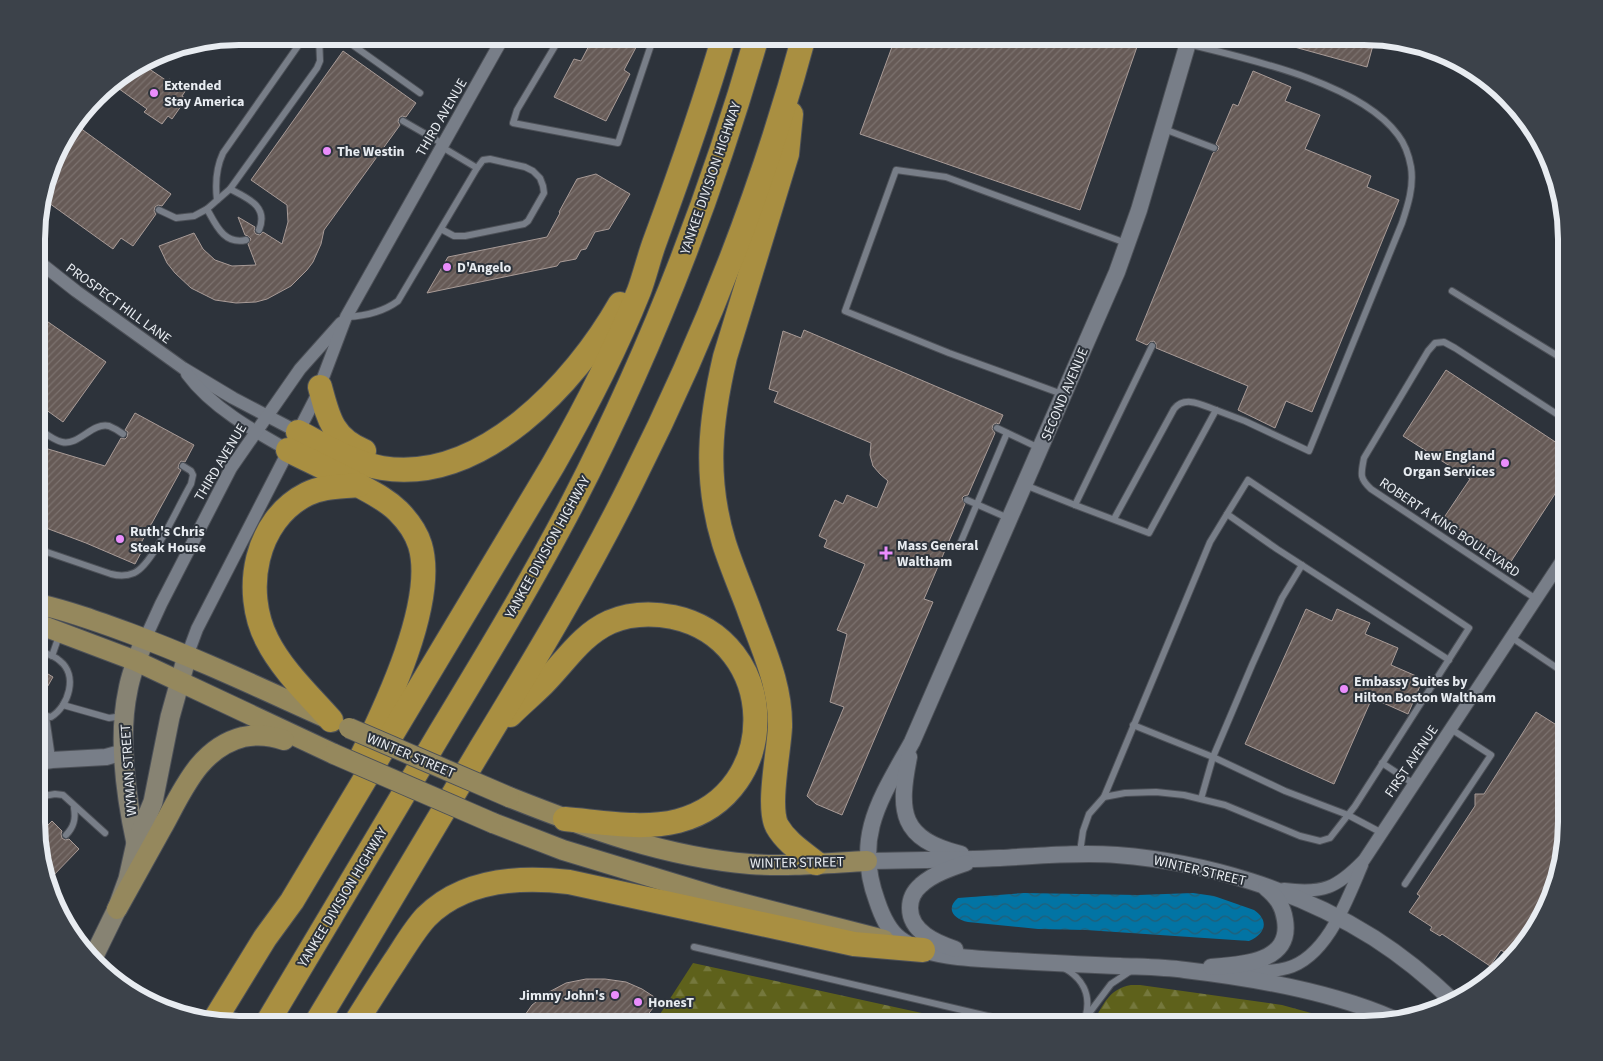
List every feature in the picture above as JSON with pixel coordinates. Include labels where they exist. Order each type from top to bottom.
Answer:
[{"type":"highway","points":[[218,1015],[265,938],[292,900],[567,441],[640,290],[721,45]]},
{"type":"highway","name":"YANKEE DIVISION HIGHWAY","points":[[271,1016],[494,642],[573,501],[618,410],[678,269],[721,153],[754,45]]},
{"type":"highway","points":[[320,1016],[491,733],[588,566],[632,482],[698,339],[737,242],[772,142],[801,45]]},
{"type":"highway","points":[[796,62],[787,154],[725,357],[713,412],[711,462],[714,499],[724,544],[766,652],[777,689],[781,715],[773,816],[787,840],[816,863]]},
{"type":"highway","points":[[293,441],[361,463],[393,469],[426,467],[451,461],[474,452],[496,440],[545,401],[570,373],[609,323],[654,244]]},
{"type":"highway","points":[[320,387],[329,418],[335,430],[345,440],[361,450],[404,458],[474,452]]},
{"type":"highway","points":[[265,938],[286,896],[342,797],[389,699],[405,657],[423,581],[421,547],[414,530],[403,516],[391,505],[293,441]]},
{"type":"highway","points":[[340,724],[284,667],[267,641],[257,612],[255,578],[265,538],[277,518],[288,506],[316,490],[359,485]]},
{"type":"highway","points":[[491,733],[543,684],[584,639],[601,626],[620,619],[656,614],[680,618],[702,627],[733,653],[741,664],[751,686],[756,712],[756,724],[753,744],[747,763],[724,796],[713,805],[689,817],[663,823],[647,825],[565,819]]},
{"type":"highway","points":[[360,1016],[412,935],[430,913],[467,890],[485,884],[505,881],[546,879],[569,882],[854,944],[923,950]]},
{"type":"main road","name":"WINTER STREET","points":[[45,606],[71,612],[145,639],[509,797],[565,819],[636,843],[702,858],[761,864],[867,860]]},
{"type":"main road","points":[[45,627],[136,662],[332,757]]},
{"type":"main road","name":"WYMAN STREET","points":[[136,843],[129,804],[124,752],[124,715],[127,692],[145,639]]},
{"type":"main road","name":"WYMAN STREET","points":[[96,953],[117,908],[128,879],[136,843],[153,802],[170,717],[187,656]]},
{"type":"main road","points":[[117,908],[197,767],[215,750],[238,739],[261,734],[365,768],[493,823],[563,850],[721,898],[923,950]]},
{"type":"street","name":"THIRD AVENUE","points":[[187,656],[197,629],[320,387],[346,317],[499,45]]},
{"type":"street","name":"SECOND AVENUE","points":[[923,950],[913,947],[892,932],[885,922],[873,891],[867,860],[868,839],[874,815],[884,792],[912,742],[1112,283],[1128,243],[1188,45]]},
{"type":"street","name":"PROSPECT HILL LANE","points":[[45,267],[76,292],[183,368],[267,416],[293,441]]},
{"type":"street","name":"THIRD AVENUE","points":[[145,639],[158,608],[221,484],[300,369],[346,317]]},
{"type":"street","name":"PROSPECT HILL LANE","points":[[183,368],[206,395],[255,432],[293,441]]},
{"type":"street","name":"FIRST AVENUE","points":[[1184,970],[1274,971],[1298,964],[1319,947],[1337,918],[1364,860],[1558,566]]},
{"type":"street","name":"SECOND AVENUE","points":[[912,742],[903,793],[905,813],[910,826],[918,835],[936,846],[959,854],[985,858]]},
{"type":"street","points":[[45,761],[106,757],[124,752]]},
{"type":"street","name":"WINTER STREET","points":[[867,860],[1079,854],[1117,855],[1172,863],[1229,875],[1303,901],[1372,937],[1420,971],[1448,997]]},
{"type":"street","points":[[985,858],[950,869],[923,883],[912,896],[910,912],[918,928],[937,942],[962,952],[995,960]]},
{"type":"street","name":"FIRST AVENUE","points":[[1262,886],[1297,891],[1324,889],[1345,878],[1364,860]]},
{"type":"street","points":[[1184,970],[1245,964],[1271,955],[1279,948],[1286,925],[1284,910],[1276,897],[1262,886]]},
{"type":"street","points":[[923,950],[995,960],[1184,970],[1309,991],[1352,1003],[1383,1015]]},
{"type":"lane","points":[[217,200],[216,179],[223,153],[299,45]]},
{"type":"lane","points":[[159,210],[171,216],[181,218],[194,216],[207,209],[230,189],[317,68],[320,61],[319,45]]},
{"type":"lane","points":[[352,45],[420,94]]},
{"type":"lane","points":[[556,45],[517,110],[513,123],[618,143],[651,45]]},
{"type":"lane","points":[[1114,519],[1178,404],[1191,401],[1245,421],[1309,451],[1402,223],[1412,184],[1411,168],[1406,150],[1399,136],[1387,122],[1357,101],[1324,85],[1268,63],[1206,45]]},
{"type":"lane","points":[[403,121],[477,168]]},
{"type":"lane","points":[[1163,128],[1214,148]]},
{"type":"lane","points":[[346,317],[373,313],[398,301],[481,161],[485,159],[525,167],[533,171],[540,178],[544,186],[544,193],[528,221],[524,224],[465,236],[454,236],[441,229]]},
{"type":"lane","points":[[1063,395],[948,353],[845,311],[896,170],[946,177],[1128,243]]},
{"type":"lane","points":[[230,189],[252,201],[258,208],[262,218],[259,230]]},
{"type":"lane","points":[[207,209],[219,230],[225,236],[234,240],[246,240]]},
{"type":"lane","points":[[1452,290],[1558,356]]},
{"type":"lane","name":"ROBERT A KING BOULEVARD","points":[[1536,600],[1371,490],[1362,481],[1361,472],[1364,458],[1428,351],[1435,343],[1444,342],[1455,348],[1558,415]]},
{"type":"lane","points":[[1075,506],[1152,346]]},
{"type":"lane","points":[[1024,484],[1075,506],[1150,533],[1216,410]]},
{"type":"lane","points":[[45,432],[57,440],[65,442],[73,441],[102,426],[112,428],[123,434]]},
{"type":"lane","points":[[997,428],[1040,448]]},
{"type":"lane","points":[[960,544],[1007,433]]},
{"type":"lane","points":[[45,551],[111,574],[121,576],[134,573],[148,562],[191,484],[193,475],[191,471],[183,466]]},
{"type":"lane","points":[[1079,854],[1083,831],[1089,814],[1104,797],[1210,542],[1248,480],[1469,628],[1355,806],[1330,838],[1320,841],[1300,836],[1225,806],[1184,795],[1156,792],[1125,793],[1104,797]]},
{"type":"lane","points":[[967,500],[1010,518]]},
{"type":"lane","points":[[1227,514],[1449,660]]},
{"type":"lane","points":[[1201,799],[1213,756],[1282,598],[1302,565]]},
{"type":"lane","points":[[52,656],[60,632]]},
{"type":"lane","points":[[1511,637],[1558,669]]},
{"type":"lane","points":[[45,654],[60,660],[70,675],[69,688],[62,705],[54,715],[46,717],[45,761]]},
{"type":"lane","points":[[62,705],[109,718],[124,715]]},
{"type":"lane","points":[[1133,725],[1213,756],[1285,791],[1348,815],[1382,833]]},
{"type":"lane","points":[[1405,884],[1491,755],[1451,729]]},
{"type":"lane","points":[[1382,763],[1414,784]]},
{"type":"lane","points":[[45,796],[55,794],[63,795],[105,833],[74,808],[72,829],[66,835]]},
{"type":"lane","points":[[694,947],[987,1016]]},
{"type":"lane","points":[[1051,962],[1073,974],[1084,987],[1088,1006],[1085,1016]]},
{"type":"lane","points":[[1088,1016],[1111,984],[1128,972],[1140,967]]},
{"type":"green space","points":[[693,963],[935,1016],[659,1016]]},
{"type":"green space","points":[[1140,985],[1282,1005],[1322,1016],[1097,1016],[1111,994],[1123,987]]},
{"type":"water","points":[[1024,893],[1138,895],[1193,893],[1214,896],[1254,910],[1262,919],[1264,927],[1259,935],[1249,941],[1086,930],[1038,929],[968,922],[955,916],[952,910],[954,902],[958,898]]},
{"type":"building","points":[[589,45],[637,45],[624,70],[630,74],[606,121],[554,97],[574,59],[581,61]]},
{"type":"building","points":[[893,45],[1138,45],[1080,210],[860,134]]},
{"type":"building","points":[[1287,45],[1373,45],[1367,67]]},
{"type":"building","name":"The Westin","points":[[343,51],[416,103],[406,117],[402,116],[399,118],[398,122],[400,125],[324,230],[321,244],[313,262],[291,286],[267,299],[256,302],[236,303],[215,300],[191,288],[167,263],[159,246],[194,233],[203,249],[215,260],[232,266],[256,265],[248,244],[251,239],[245,235],[238,217],[255,227],[254,231],[256,234],[260,235],[263,232],[282,244],[288,222],[287,205],[251,180]]},
{"type":"building","name":"Extended Stay America","points":[[148,68],[167,81],[169,79],[186,90],[182,96],[186,99],[172,119],[168,116],[162,124],[144,112],[147,109],[118,88]]},
{"type":"building","points":[[1253,71],[1291,87],[1285,101],[1320,115],[1305,149],[1371,176],[1367,187],[1399,200],[1312,412],[1286,401],[1275,428],[1238,410],[1248,386],[1156,348],[1154,341],[1147,345],[1136,340],[1213,153],[1218,150],[1219,147],[1216,144],[1233,104],[1238,106]]},
{"type":"building","points":[[80,128],[171,194],[162,206],[158,205],[155,207],[154,211],[156,214],[133,246],[121,238],[113,249],[49,203],[55,177],[65,153]]},
{"type":"building","points":[[596,174],[630,194],[609,229],[595,232],[586,249],[581,250],[576,259],[560,262],[557,266],[427,293],[448,257],[547,237],[577,179]]},
{"type":"building","points":[[45,320],[106,362],[63,422],[45,409]]},
{"type":"building","points":[[804,330],[1003,415],[999,424],[993,425],[992,429],[995,433],[968,495],[962,498],[965,504],[924,599],[933,602],[842,815],[816,804],[807,796],[844,707],[830,702],[847,634],[837,630],[865,564],[824,547],[827,540],[819,536],[835,500],[843,504],[847,495],[877,508],[888,481],[873,466],[870,455],[871,443],[774,402],[778,392],[769,389],[783,331],[801,338]]},
{"type":"building","name":"New England Organ Services","points":[[1446,370],[1558,444],[1558,489],[1510,563],[1443,519],[1470,479],[1403,436]]},
{"type":"building","points":[[135,413],[194,445],[185,462],[181,461],[179,464],[178,468],[181,470],[141,543],[145,545],[135,564],[45,528],[45,448],[105,466],[121,438],[125,439],[127,437],[128,432],[125,430]]},
{"type":"building","name":"Embassy Suites by Hilton Boston Waltham","points":[[1306,609],[1332,621],[1337,609],[1370,623],[1365,634],[1398,648],[1391,665],[1423,679],[1408,714],[1372,698],[1334,784],[1245,744]]},
{"type":"building","points":[[45,672],[53,677],[45,691]]},
{"type":"building","points":[[1536,712],[1558,726],[1558,835],[1548,884],[1538,908],[1518,940],[1506,954],[1501,950],[1490,966],[1442,934],[1440,936],[1430,930],[1432,927],[1409,912],[1420,896],[1417,894],[1475,806],[1475,794],[1484,794]]},
{"type":"building","points":[[52,821],[62,831],[62,838],[65,840],[69,839],[79,849],[53,876],[49,860],[45,828]]},
{"type":"building","points":[[586,979],[626,982],[642,989],[659,1000],[647,1016],[524,1016],[532,1005],[549,992],[566,983]]},
{"type":"place","name":"Extended Stay America","points":[[154,93]]},
{"type":"place","name":"The Westin","points":[[327,151]]},
{"type":"place","name":"D'Angelo","points":[[447,267]]},
{"type":"place","name":"New England Organ Services","points":[[1505,463]]},
{"type":"place","name":"Ruth's Chris Steak House","points":[[120,539]]},
{"type":"place","name":"Mass General Waltham","points":[[886,553]]},
{"type":"place","name":"Embassy Suites by Hilton Boston Waltham","points":[[1344,689]]},
{"type":"place","name":"Jimmy John's","points":[[615,995]]},
{"type":"place","name":"HonesT","points":[[638,1002]]}]
